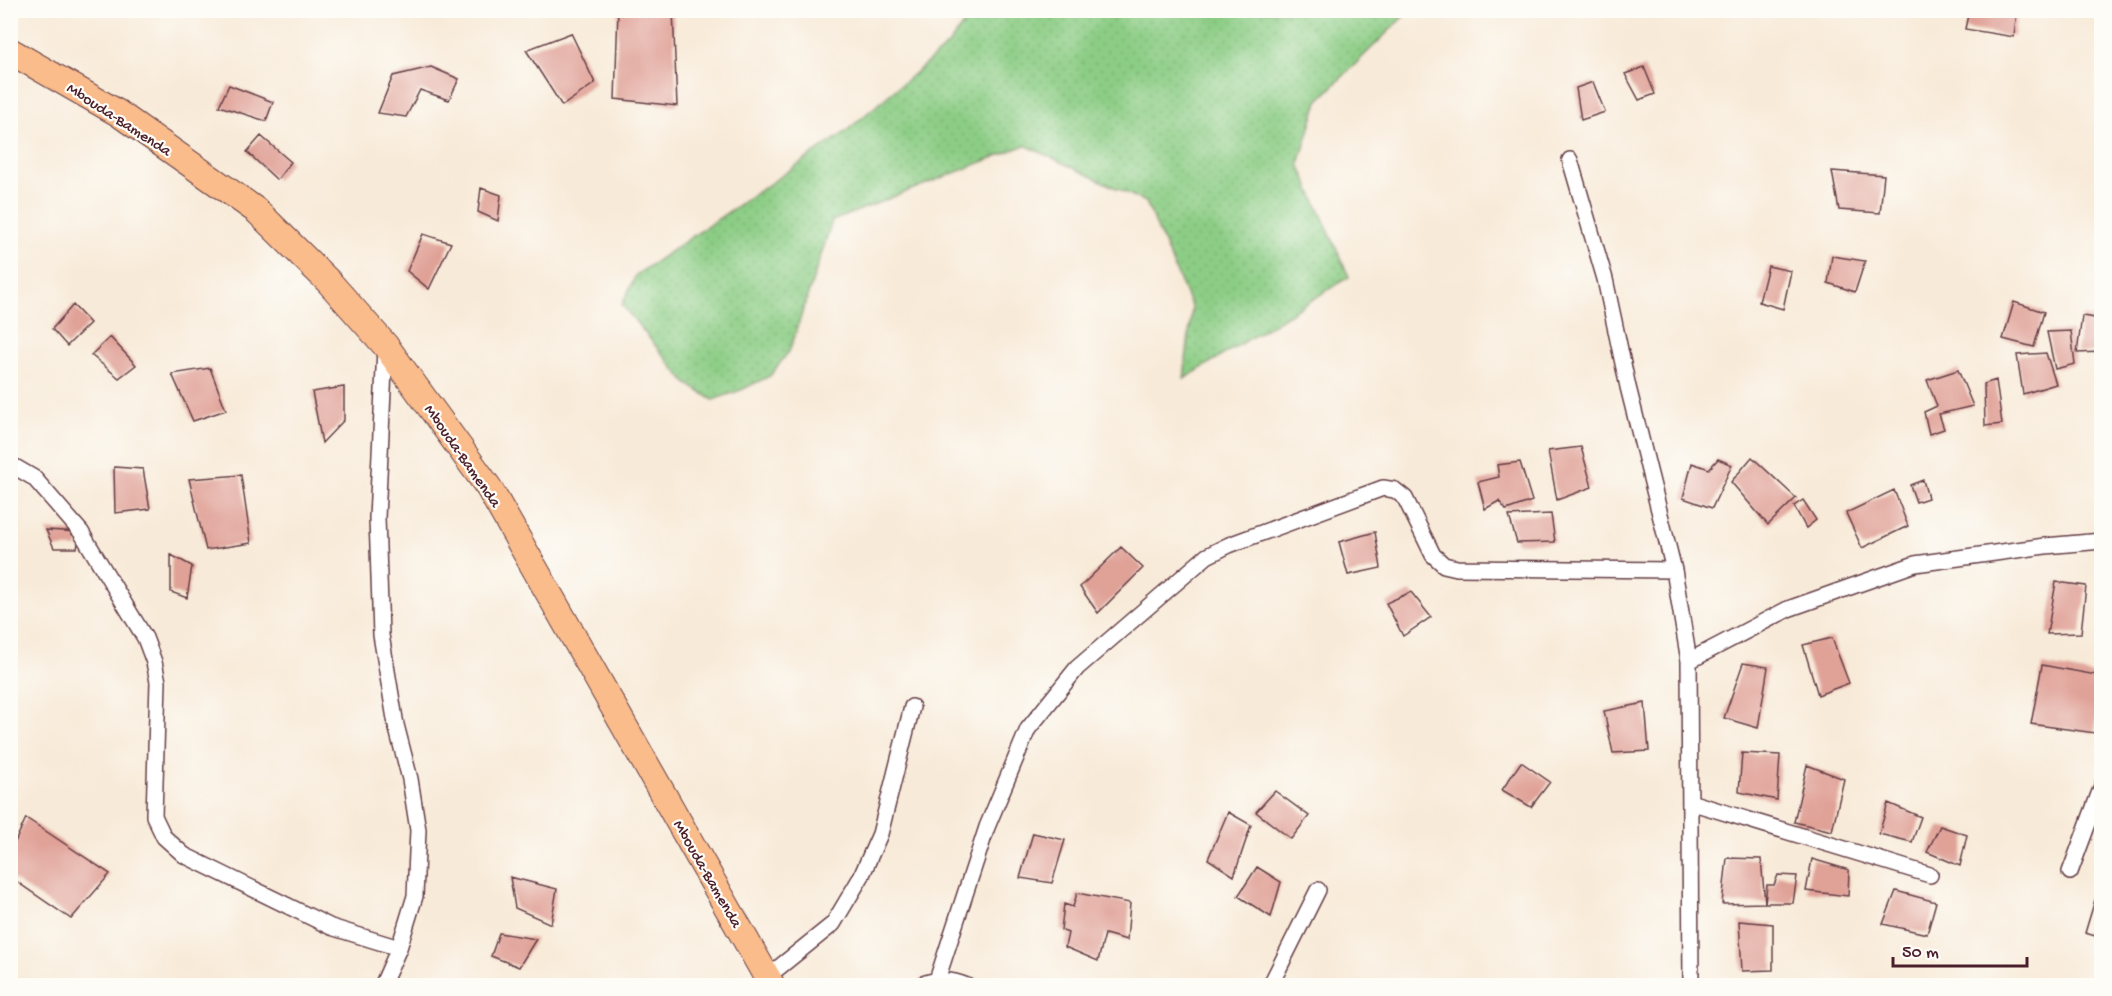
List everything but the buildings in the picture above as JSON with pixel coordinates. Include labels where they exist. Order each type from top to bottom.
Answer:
[{"type":"highway","name":"Mbouda-Bamenda","points":[[10,51],[118,113],[257,211],[329,282],[385,345],[489,488],[770,981]]},
{"type":"street","points":[[1570,160],[1605,279],[1628,387],[1674,570],[1689,661],[1691,986]]},
{"type":"street","points":[[382,986],[399,948],[415,896],[418,830],[410,779],[396,725],[381,635],[377,518],[385,345]]},
{"type":"street","points":[[10,464],[34,478],[81,532],[145,638],[154,662],[158,682],[154,816],[164,837],[184,855],[331,927],[399,948]]},
{"type":"street","points":[[937,980],[987,826],[1028,729],[1077,668],[1207,556],[1229,545],[1383,488],[1395,490],[1405,498],[1433,555],[1444,565],[1456,568],[1674,570]]},
{"type":"street","points":[[1689,661],[1788,609],[1915,564],[2045,546],[2102,542]]},
{"type":"street","points":[[770,981],[833,924],[861,877],[880,834],[912,707]]},
{"type":"street","points":[[2070,872],[2102,786]]},
{"type":"street","points":[[1690,802],[1930,875]]},
{"type":"street","points":[[1270,986],[1318,890]]},
{"type":"street","points":[[919,986],[937,980],[957,982],[967,986]]},
{"type":"green space","points":[[973,11],[1425,11],[1407,13],[1318,101],[1299,164],[1349,277],[1184,379],[1192,308],[1146,202],[1025,145],[832,221],[790,350],[770,376],[713,400],[686,383],[622,305],[636,275],[844,133],[948,45]]}]
